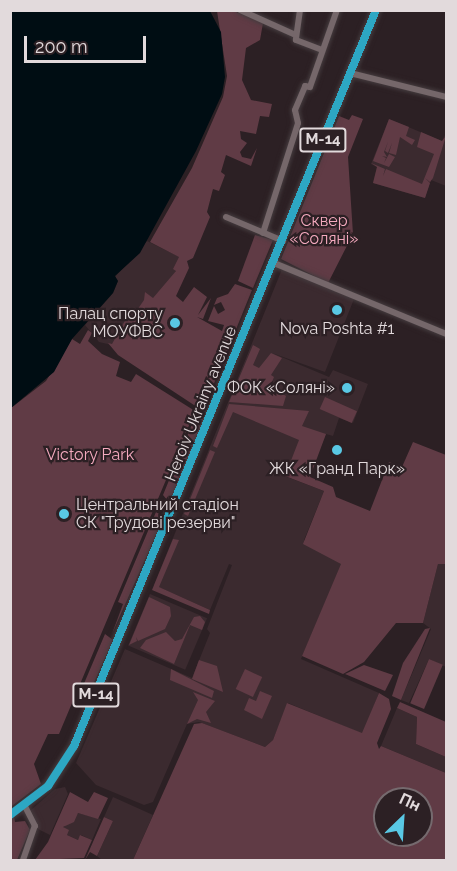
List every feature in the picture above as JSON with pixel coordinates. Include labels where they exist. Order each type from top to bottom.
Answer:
[{"type":"highway","name":"Heroiv Ukrainy avenue","points":[[25,806],[51,782],[74,746],[376,10]]},
{"type":"highway","name":"М-14","points":[[10,815],[25,806]]},
{"type":"street","points":[[240,10],[296,35]]},
{"type":"street","points":[[300,10],[296,35],[298,41],[322,50]]},
{"type":"street","points":[[263,232],[298,123],[295,110],[305,86],[310,87],[337,10]]},
{"type":"street","points":[[350,73],[447,97]]},
{"type":"street","points":[[226,217],[283,241]]},
{"type":"street","points":[[274,263],[447,334]]},
{"type":"street","points":[[23,861],[35,826],[25,806]]},
{"type":"shaded area","points":[[11,10],[210,11],[221,32],[225,77],[222,94],[196,151],[140,253],[115,276],[118,281],[113,293],[72,339],[54,372],[11,408]]},
{"type":"shaded area","points":[[389,119],[442,141],[446,133],[446,186],[431,180],[425,198],[373,183],[377,167],[371,164]]},
{"type":"shaded area","points":[[147,241],[180,257],[175,274],[112,345],[99,342],[85,325],[113,293],[118,281],[115,277]]},
{"type":"shaded area","points":[[282,269],[354,299],[325,372],[272,353],[329,377],[333,370],[368,384],[353,423],[339,418],[333,436],[326,434],[320,449],[287,477],[324,491],[304,540],[342,564],[301,659],[379,693],[363,734],[288,703],[273,740],[265,747],[199,722],[187,724],[153,802],[144,805],[96,785],[76,763],[125,649],[192,678],[210,633],[207,629],[232,565],[229,564],[210,610],[154,585]]},
{"type":"shaded area","points":[[438,564],[446,564],[446,667],[429,659],[409,703],[401,700],[431,629],[423,623]]},
{"type":"shaded area","points":[[150,594],[207,618],[185,670],[128,646]]},
{"type":"shaded area","points":[[397,708],[417,717],[416,744],[446,757],[446,773],[381,746]]},
{"type":"shaded area","points":[[65,787],[68,794],[50,835],[36,828],[30,811],[55,789]]},
{"type":"shaded area","points":[[113,797],[153,815],[133,860],[102,860],[97,856],[113,821],[104,817]]},
{"type":"shaded area","points":[[78,813],[101,819],[92,840],[81,835],[78,840],[67,835],[63,828]]},
{"type":"green space","points":[[217,11],[234,11],[263,23],[260,40],[246,48],[242,80],[251,100],[272,104],[269,117],[260,116],[256,134],[240,131],[241,139],[247,143],[240,152],[242,157],[251,159],[257,148],[251,166],[226,155],[221,172],[225,175],[219,191],[213,189],[207,212],[210,217],[193,258],[187,261],[189,268],[176,296],[183,302],[194,287],[207,297],[198,315],[211,298],[203,319],[197,317],[222,331],[224,325],[208,321],[214,306],[218,314],[225,310],[221,302],[214,305],[217,298],[228,294],[235,284],[252,290],[213,386],[205,398],[197,397],[197,407],[118,355],[108,343],[112,344],[127,317],[133,316],[144,300],[145,292],[153,298],[176,271],[173,269],[179,257],[150,242],[192,168],[223,97],[227,76]]},
{"type":"green space","name":"Сквер «Соляні»","points":[[352,115],[363,119],[348,157],[353,234],[328,283],[281,259],[339,116],[349,120]]},
{"type":"green space","points":[[389,119],[409,127],[406,136],[415,140],[412,145],[400,137],[396,155],[389,153],[392,143],[388,153],[385,151],[388,142],[384,152],[387,157],[382,156],[386,158],[384,163],[389,154],[395,157],[389,167],[373,161]]},
{"type":"green space","points":[[421,132],[442,141],[446,136],[433,178],[430,182],[425,178],[430,183],[425,198],[373,183],[377,167],[371,163],[385,169],[383,176],[386,169],[422,184],[434,154],[417,147]]},
{"type":"green space","points":[[255,235],[273,240],[253,288],[238,281]]},
{"type":"green space","name":"Victory Park","points":[[88,330],[92,333],[88,341],[102,354],[120,362],[116,376],[131,382],[136,374],[195,411],[59,734],[48,734],[34,764],[41,784],[12,806],[15,822],[25,821],[30,830],[17,860],[11,860],[11,408],[46,381],[72,339],[80,344]]},
{"type":"green space","points":[[253,345],[260,349],[253,365],[259,368],[271,353],[282,358],[271,375],[274,377],[270,387],[286,396],[283,406],[229,402]]},
{"type":"green space","points":[[325,397],[357,411],[352,423],[320,409]]},
{"type":"green space","points":[[229,404],[309,411],[302,426],[326,434],[310,477],[333,487],[336,497],[370,511],[389,462],[402,467],[413,442],[446,455],[446,564],[438,564],[423,623],[396,623],[364,662],[343,674],[302,656],[341,564],[303,544],[324,491],[285,476],[299,440],[233,412],[217,448],[213,446]]},
{"type":"green space","points":[[197,412],[204,418],[166,514],[168,501],[163,495]]},
{"type":"green space","points":[[210,450],[215,452],[188,516],[184,514]]},
{"type":"green space","points":[[156,512],[164,517],[112,634],[123,604],[118,602]]},
{"type":"green space","points":[[173,539],[179,540],[159,587],[210,610],[209,614],[152,590]]},
{"type":"green space","points":[[149,597],[170,607],[171,616],[165,629],[138,641],[136,637],[137,641],[129,645]]},
{"type":"green space","points":[[200,616],[205,622],[202,630],[190,625],[174,664],[140,648],[146,640],[166,632],[175,641],[182,639],[194,617]]},
{"type":"green space","points":[[430,628],[401,700],[392,696],[403,663],[425,629]]},
{"type":"green space","points":[[105,634],[113,640],[88,696],[87,692],[80,693]]},
{"type":"green space","points":[[429,659],[443,665],[424,709],[410,703]]},
{"type":"green space","points":[[199,660],[217,666],[223,692],[192,679]]},
{"type":"green space","points":[[364,665],[393,675],[385,691],[345,674]]},
{"type":"green space","points":[[171,669],[214,691],[212,698],[170,680]]},
{"type":"green space","points":[[245,669],[262,677],[253,697],[236,689]]},
{"type":"green space","points":[[260,691],[272,696],[262,719],[244,710],[249,698],[256,701]]},
{"type":"green space","points":[[193,692],[215,701],[206,712],[211,723],[197,719],[187,724],[198,700]]},
{"type":"green space","points":[[379,693],[389,699],[391,709],[377,743],[379,749],[381,746],[446,773],[446,860],[133,860],[194,724],[202,723],[265,747],[273,740],[287,703],[362,733]]},
{"type":"green space","points":[[400,702],[446,722],[446,757],[416,744],[417,717],[397,708]]},
{"type":"green space","points":[[70,792],[88,802],[94,792],[108,798],[98,819],[78,813],[74,822],[63,827],[69,830],[67,835],[78,840],[80,835],[92,840],[84,858],[35,860],[48,842]]},
{"type":"green space","points":[[104,817],[113,821],[97,856],[90,852],[85,860]]},
{"type":"place","name":"Nova Poshta #1","points":[[337,310]]},
{"type":"place","name":"Палац спорту МОУФВС","points":[[175,323]]},
{"type":"place","name":"ФОК «Соляні»","points":[[347,388]]},
{"type":"place","name":"ЖК «Гранд Парк»","points":[[337,450]]},
{"type":"place","name":"Центральний стадіон СК \"Трудові резерви\"","points":[[64,514]]}]
